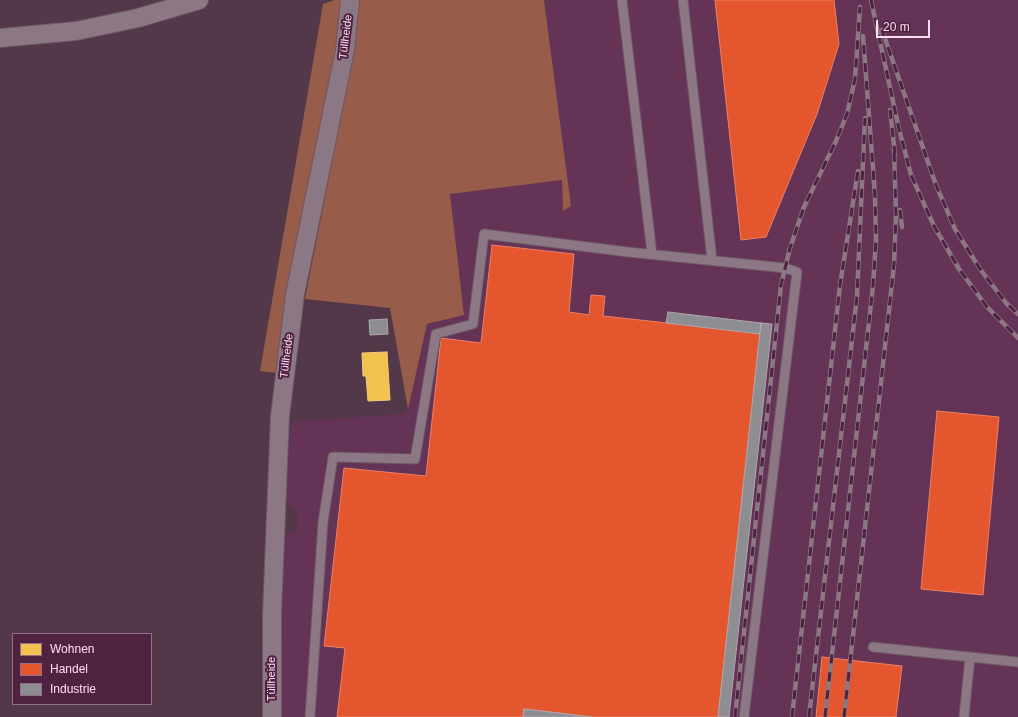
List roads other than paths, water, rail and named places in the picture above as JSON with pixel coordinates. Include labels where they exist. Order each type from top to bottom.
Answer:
[{"type":"street","points":[[0,38],[76,31],[138,18],[199,0]]},
{"type":"street","name":"Tüllheide","points":[[272,717],[272,606],[280,416],[295,294],[345,50],[350,0]]},
{"type":"lane","points":[[622,0],[652,254]]},
{"type":"lane","points":[[683,0],[712,260]]},
{"type":"lane","points":[[310,717],[323,522],[333,457],[415,459],[436,334],[473,324],[484,234],[785,268],[797,272],[744,717]]},
{"type":"lane","points":[[873,647],[1018,662]]},
{"type":"lane","points":[[964,717],[970,657]]},
{"type":"railway","points":[[871,0],[899,129],[911,175],[934,226],[959,269],[987,307],[1018,338]]},
{"type":"railway","points":[[735,717],[781,285],[790,248],[804,207],[836,141],[847,114],[855,79],[860,7]]},
{"type":"railway","points":[[882,30],[936,185],[955,229],[980,269],[1006,303],[1018,314]]},
{"type":"railway","points":[[825,717],[873,286],[876,240],[875,195],[863,36]]},
{"type":"railway","points":[[890,110],[895,154]]},
{"type":"railway","points":[[809,717],[857,296],[865,118]]},
{"type":"railway","points":[[844,717],[894,265],[896,216],[894,148]]},
{"type":"railway","points":[[792,717],[840,285],[858,171]]},
{"type":"railway","points":[[900,210],[902,227]]}]
